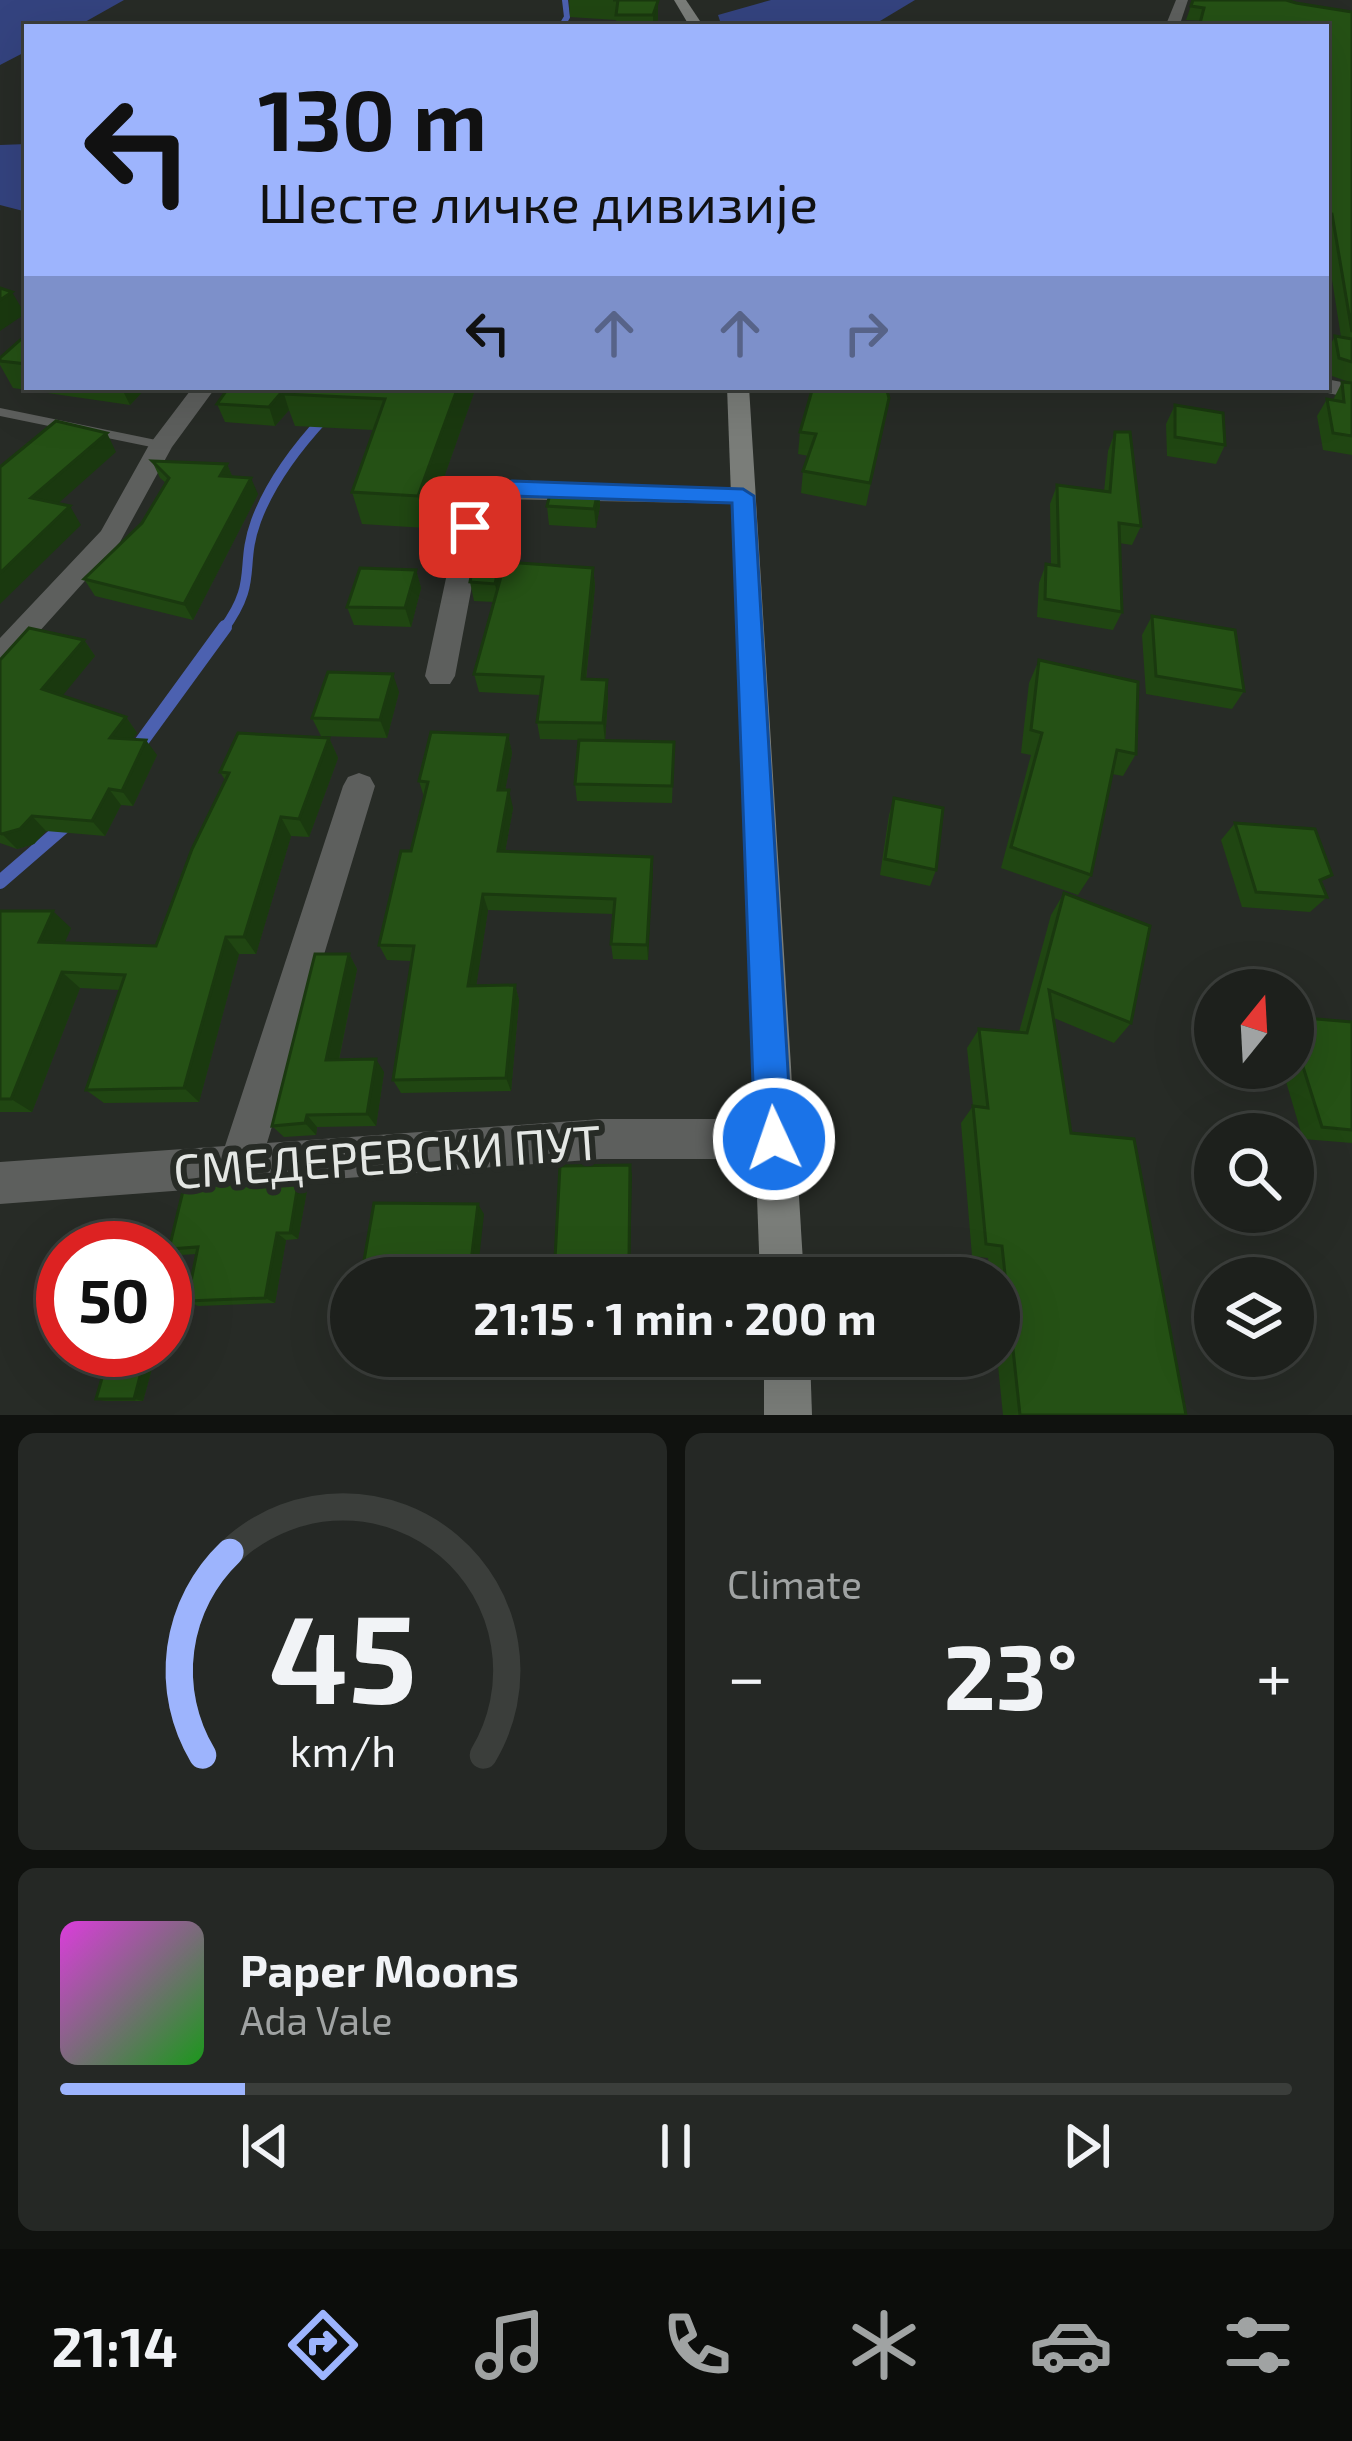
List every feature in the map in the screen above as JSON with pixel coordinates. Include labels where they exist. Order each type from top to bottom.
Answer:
[{"type":"main road","points":[[738,390],[781,1257]]},
{"type":"main road","points":[[787,1377],[788,1415]]},
{"type":"street","points":[[0,656],[111,536],[161,445],[203,390]]},
{"type":"street","points":[[440,676],[470,527],[488,493],[512,489],[743,496]]},
{"type":"street","points":[[240,1164],[359,786]]},
{"type":"street","name":"СМЕДЕРЕВСКИ ПУТ","points":[[0,1183],[601,1139],[774,1139]]},
{"type":"lane","points":[[0,412],[161,445]]},
{"type":"shaded area","points":[[0,0],[124,0],[81,24],[24,24],[24,53],[0,65]]},
{"type":"shaded area","points":[[771,0],[915,0],[875,24],[721,24],[718,15]]},
{"type":"shaded area","points":[[24,144],[24,211],[0,205],[0,145]]},
{"type":"building","points":[[618,0],[658,1],[653,15],[616,15]]},
{"type":"building","points":[[1193,0],[1286,0],[1352,12],[1352,332],[1329,214],[1329,24],[1200,24],[1204,8],[1191,6]]},
{"type":"building","points":[[1335,336],[1352,339],[1352,362],[1339,358]]},
{"type":"building","points":[[24,337],[24,364],[0,358]]},
{"type":"building","points":[[1342,382],[1352,383],[1352,436],[1333,433],[1327,399],[1344,402]]},
{"type":"building","points":[[227,390],[283,390],[269,407],[217,404]]},
{"type":"building","points":[[291,390],[457,390],[418,496],[352,492],[385,399],[284,394]]},
{"type":"building","points":[[812,390],[887,390],[870,483],[803,471],[816,434],[800,432]]},
{"type":"building","points":[[1175,405],[1223,413],[1225,445],[1175,437]]},
{"type":"building","points":[[56,421],[107,433],[31,498],[70,506],[0,573],[0,467]]},
{"type":"building","points":[[1115,432],[1130,432],[1141,526],[1119,523],[1122,612],[1045,599],[1046,564],[1059,566],[1057,485],[1110,492]]},
{"type":"building","points":[[152,461],[227,464],[220,476],[251,478],[184,604],[84,579],[142,523],[169,478]]},
{"type":"building","points":[[552,486],[599,487],[594,509],[547,506]]},
{"type":"building","points":[[495,487],[515,488],[495,584],[470,582],[484,510]]},
{"type":"building","points":[[505,562],[593,568],[582,679],[607,680],[603,723],[537,722],[543,677],[474,674]]},
{"type":"building","points":[[360,568],[416,570],[405,608],[347,607]]},
{"type":"building","points":[[1152,616],[1235,630],[1244,691],[1156,676]]},
{"type":"building","points":[[29,628],[84,640],[42,689],[126,717],[110,738],[146,740],[122,791],[109,789],[92,821],[32,816],[20,829],[2,834],[0,660]]},
{"type":"building","points":[[1039,660],[1138,682],[1136,754],[1117,750],[1091,875],[1011,847],[1042,733],[1031,730]]},
{"type":"building","points":[[328,672],[393,674],[380,720],[312,718]]},
{"type":"building","points":[[431,732],[508,735],[498,790],[509,790],[498,851],[652,857],[647,945],[611,944],[615,899],[483,894],[468,986],[515,985],[506,1078],[393,1080],[414,946],[379,945],[401,851],[411,851],[428,782],[419,781]]},
{"type":"building","points":[[238,733],[329,738],[299,819],[281,817],[244,937],[226,937],[184,1088],[86,1090],[125,975],[62,972],[11,1099],[0,1099],[0,911],[53,911],[39,942],[156,946],[192,849],[229,773],[220,772]]},
{"type":"building","points":[[579,740],[674,742],[672,786],[575,784]]},
{"type":"building","points":[[894,798],[943,808],[936,870],[885,859]]},
{"type":"building","points":[[1235,823],[1315,829],[1332,875],[1320,880],[1327,897],[1256,892]]},
{"type":"building","points":[[1064,893],[1150,926],[1131,1023],[1049,990],[1071,1133],[1134,1139],[1186,1415],[1020,1415],[1016,1377],[1020,1377],[1020,1257],[1003,1257],[1002,1246],[986,1244],[973,1106],[988,1108],[979,1029],[1027,1033]]},
{"type":"building","points":[[315,954],[349,954],[326,1060],[376,1059],[367,1114],[307,1115],[305,1123],[272,1126]]},
{"type":"building","points":[[1314,1019],[1352,1022],[1352,1130],[1322,1127],[1310,1089],[1314,1089]]},
{"type":"building","points":[[630,1165],[629,1257],[555,1257],[560,1166]]},
{"type":"building","points":[[299,1178],[290,1233],[277,1233],[265,1298],[192,1301],[198,1247],[192,1247],[192,1221],[176,1221],[184,1187]]},
{"type":"building","points":[[374,1203],[478,1204],[472,1257],[365,1257]]},
{"type":"building","points":[[102,1377],[140,1377],[134,1399],[96,1399]]},
{"type":"waterway","points":[[563,24],[565,0]]},
{"type":"waterway","points":[[224,628],[241,599],[251,537],[262,507],[286,466],[325,417]]},
{"type":"waterway","points":[[134,752],[224,628]]},
{"type":"waterway","points":[[0,882],[67,824]]},
{"type":"route","points":[[470,527],[482,497],[512,489],[743,496],[774,1139]]}]
